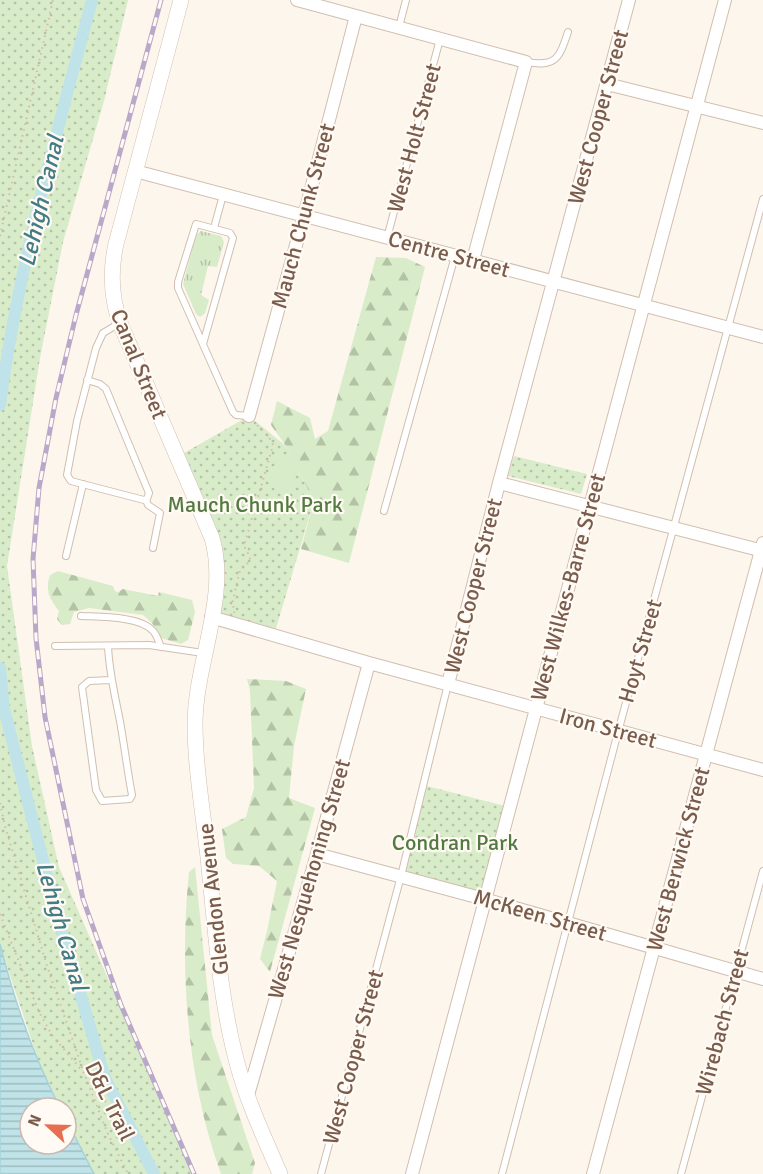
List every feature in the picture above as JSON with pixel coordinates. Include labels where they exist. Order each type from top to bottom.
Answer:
[{"type":"street","name":"Canal Street","points":[[181,0],[112,266],[113,290],[120,323],[212,538],[218,571],[211,617]]},
{"type":"street","points":[[297,0],[526,62],[473,260]]},
{"type":"street","name":"West Cooper Street","points":[[448,684],[499,483],[629,0]]},
{"type":"street","name":"West Wilkes-Barre Street","points":[[412,1174],[725,0]]},
{"type":"street","name":"Mauch Chunk Street","points":[[249,416],[356,16]]},
{"type":"street","points":[[607,84],[763,123]]},
{"type":"street","name":"Centre Street","points":[[135,171],[763,337]]},
{"type":"street","points":[[499,483],[762,548]]},
{"type":"street","name":"West Berwick Street","points":[[593,1174],[762,548]]},
{"type":"street","name":"Iron Street","points":[[211,617],[369,663],[763,770]]},
{"type":"street","name":"Glendon Avenue","points":[[211,617],[196,708],[196,746],[223,990],[232,1046],[248,1095],[280,1174]]},
{"type":"street","name":"West Nesquehoning Street","points":[[248,1095],[369,663]]},
{"type":"street","name":"McKeen Street","points":[[317,854],[763,979]]},
{"type":"lane","points":[[399,27],[406,0]]},
{"type":"lane","points":[[526,62],[541,64],[556,59],[567,32]]},
{"type":"lane","name":"West Holt Street","points":[[387,238],[440,39]]},
{"type":"lane","points":[[214,228],[223,195]]},
{"type":"lane","name":"Hoyt Street","points":[[502,1174],[618,732],[763,199]]},
{"type":"lane","points":[[203,344],[233,238],[230,232],[200,224],[194,226],[178,284],[203,344],[232,412],[236,415],[249,416]]},
{"type":"lane","points":[[384,511],[455,256]]},
{"type":"lane","points":[[120,323],[103,333],[99,339],[87,380],[67,475],[71,481],[146,500],[160,513],[153,548]]},
{"type":"lane","points":[[87,380],[100,384],[106,389],[149,493],[150,497],[146,500]]},
{"type":"lane","points":[[66,556],[83,484]]},
{"type":"lane","points":[[81,616],[141,623],[154,632],[161,647]]},
{"type":"lane","points":[[55,646],[161,647],[204,653]]},
{"type":"lane","points":[[108,646],[111,680],[132,795],[130,799],[102,801],[96,790],[82,687],[89,681],[111,680]]},
{"type":"lane","name":"West Cooper Street","points":[[321,1174],[401,876],[448,684]]},
{"type":"lane","name":"Wirebach Street","points":[[681,1174],[763,871]]},
{"type":"path","points":[[0,236],[53,0]]},
{"type":"path","points":[[232,623],[235,610],[232,604],[240,570],[250,561],[244,546],[273,445],[249,416]]},
{"type":"path","points":[[0,803],[46,966],[84,1073]]},
{"type":"path","name":"D&L Trail","points":[[0,914],[39,1012],[52,1035],[84,1073],[107,1132],[128,1174]]},
{"type":"green space","points":[[0,0],[128,0],[104,101],[63,242],[40,358],[7,566],[32,746],[59,867],[194,1174],[94,1174],[78,1143],[78,1096],[54,1096],[43,1074],[0,946]]},
{"type":"green space","points":[[201,231],[221,236],[224,242],[217,267],[208,266],[201,295],[209,300],[205,313],[200,317],[196,314],[183,284],[196,235]]},
{"type":"green space","points":[[376,257],[406,258],[425,267],[349,563],[301,549],[314,501],[286,446],[271,425],[277,401],[310,418],[315,439],[328,431]]},
{"type":"green space","name":"Mauch Chunk Park","points":[[249,416],[286,446],[314,501],[274,635],[211,617],[215,549],[177,457]]},
{"type":"green space","points":[[278,453],[300,459],[291,493],[269,487]]},
{"type":"green space","points":[[514,456],[587,474],[581,494],[508,476]]},
{"type":"green space","points":[[58,571],[113,586],[118,592],[123,589],[158,596],[159,592],[192,600],[195,612],[188,640],[181,644],[161,638],[152,623],[143,615],[89,608],[74,612],[70,624],[62,625],[57,619],[59,611],[50,598],[48,590],[50,575]]},
{"type":"green space","points":[[247,679],[286,681],[306,689],[294,746],[289,798],[315,808],[270,972],[260,959],[277,881],[259,866],[233,864],[226,858],[222,829],[246,817],[254,788],[250,691]]},
{"type":"green space","name":"Condran Park","points":[[423,785],[509,807],[484,899],[401,876]]},
{"type":"green space","points":[[195,867],[212,1035],[255,1163],[252,1174],[221,1174],[200,1101],[188,1025],[185,948],[189,872]]},
{"type":"water","points":[[0,944],[26,1028],[54,1096],[18,1096],[18,1156],[78,1156],[78,1143],[94,1174],[0,1174]]},
{"type":"waterway","name":"Lehigh Canal","points":[[0,405],[28,251],[92,0]]},
{"type":"waterway","name":"Lehigh Canal","points":[[0,668],[4,709],[56,911],[105,1078],[154,1174]]},
{"type":"railway","points":[[161,0],[76,315],[56,398],[39,488],[33,559],[36,638],[45,717],[83,899],[121,1005],[194,1174]]}]
